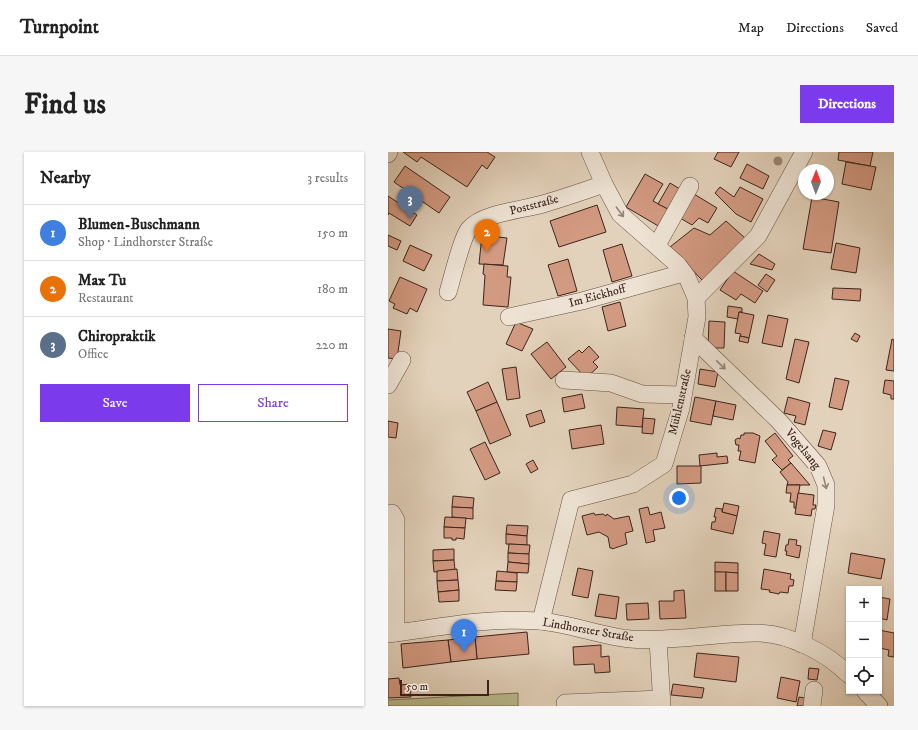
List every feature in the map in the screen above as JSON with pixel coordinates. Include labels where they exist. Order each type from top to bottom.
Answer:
[{"type":"street","points":[[590,152],[604,184],[620,214],[678,265],[687,277],[696,298],[758,236],[804,152]]},
{"type":"street","name":"Poststraße","points":[[448,292],[460,250],[468,230],[474,224],[486,219],[544,204],[604,184]]},
{"type":"street","points":[[657,245],[690,186]]},
{"type":"street","name":"Im Eickhoff","points":[[509,317],[582,301],[683,273]]},
{"type":"street","name":"Mühlenstraße","points":[[541,621],[571,500],[633,484],[664,464],[681,408],[697,317],[696,298]]},
{"type":"street","name":"Vogelsang","points":[[693,338],[779,421],[818,466],[826,485],[826,505],[802,644]]},
{"type":"street","points":[[388,385],[402,360]]},
{"type":"street","points":[[564,380],[611,383],[642,394],[683,395]]},
{"type":"street","points":[[392,513],[396,520],[392,634]]},
{"type":"street","name":"Lindhorster Straße","points":[[392,634],[495,620],[519,619],[541,621],[630,639],[658,640],[759,633],[780,637],[802,644],[822,654],[846,672]]},
{"type":"street","points":[[565,703],[662,702],[658,640]]},
{"type":"street","points":[[868,694],[880,706]]},
{"type":"green space","points":[[518,693],[518,706],[388,706],[388,700]]},
{"type":"building","points":[[403,152],[487,152],[495,157],[487,169],[482,165],[467,187],[421,157],[417,162]]},
{"type":"building","points":[[718,152],[739,152],[731,167],[714,159]]},
{"type":"building","points":[[839,152],[873,152],[870,166],[838,160]]},
{"type":"building","points":[[846,162],[876,167],[871,190],[842,184]]},
{"type":"building","points":[[747,164],[769,176],[763,189],[740,178]]},
{"type":"building","points":[[405,166],[450,197],[439,213],[394,182]]},
{"type":"building","points":[[645,174],[663,184],[653,201],[670,210],[660,227],[626,207]]},
{"type":"building","points":[[670,183],[680,189],[668,209],[658,204]]},
{"type":"building","points":[[720,187],[734,197],[740,187],[763,199],[751,222],[736,214],[715,193]]},
{"type":"building","points":[[689,191],[717,208],[708,223],[699,218],[692,225],[675,215]]},
{"type":"building","points":[[388,196],[417,215],[410,226],[389,213],[388,215]]},
{"type":"building","points":[[811,200],[828,200],[839,202],[831,253],[803,249]]},
{"type":"building","points":[[597,205],[606,232],[559,247],[550,221]]},
{"type":"building","points":[[726,221],[745,238],[702,280],[670,247],[694,228],[710,235]]},
{"type":"building","points":[[388,235],[401,241],[397,250],[388,246]]},
{"type":"building","points":[[482,235],[507,238],[503,265],[479,264]]},
{"type":"building","points":[[836,243],[860,248],[856,273],[831,269]]},
{"type":"building","points":[[622,244],[632,276],[612,282],[603,250]]},
{"type":"building","points":[[410,245],[432,255],[424,271],[403,261]]},
{"type":"building","points":[[759,254],[775,264],[772,270],[750,264]]},
{"type":"building","points":[[568,259],[577,291],[558,296],[548,265]]},
{"type":"building","points":[[484,264],[508,266],[507,277],[511,277],[508,307],[483,305],[485,275],[483,274]]},
{"type":"building","points":[[733,271],[763,291],[755,303],[741,294],[736,300],[720,290]]},
{"type":"building","points":[[766,274],[775,280],[767,292],[758,285]]},
{"type":"building","points":[[400,277],[427,289],[417,312],[410,308],[407,314],[393,308],[395,304],[389,301]]},
{"type":"building","points":[[833,288],[861,289],[860,301],[832,299]]},
{"type":"building","points":[[620,302],[626,326],[608,331],[602,307]]},
{"type":"building","points":[[728,306],[742,308],[742,312],[739,312],[738,319],[727,317]]},
{"type":"building","points":[[739,312],[754,315],[749,338],[735,333]]},
{"type":"building","points":[[768,315],[788,319],[782,347],[762,343]]},
{"type":"building","points":[[709,321],[725,322],[724,348],[708,348]]},
{"type":"building","points":[[516,322],[533,329],[522,351],[506,344]]},
{"type":"building","points":[[388,329],[401,331],[397,359],[388,358]]},
{"type":"building","points":[[855,333],[860,336],[857,342],[851,339]]},
{"type":"building","points":[[740,336],[749,338],[748,343],[739,341]]},
{"type":"building","points":[[795,339],[809,342],[799,383],[786,379]]},
{"type":"building","points":[[892,339],[894,340],[894,371],[886,370]]},
{"type":"building","points":[[547,342],[566,367],[551,379],[531,354]]},
{"type":"building","points":[[589,346],[599,357],[593,362],[598,367],[586,378],[568,359],[579,350],[582,353]]},
{"type":"building","points":[[516,367],[520,398],[507,400],[502,369]]},
{"type":"building","points":[[700,369],[718,372],[715,387],[698,384]]},
{"type":"building","points":[[835,378],[849,381],[842,410],[829,407]]},
{"type":"building","points":[[885,380],[894,381],[894,399],[891,399],[891,395],[883,393]]},
{"type":"building","points":[[488,382],[497,402],[476,411],[467,392]]},
{"type":"building","points":[[582,394],[585,408],[564,412],[562,398]]},
{"type":"building","points":[[695,397],[716,401],[711,425],[690,421]]},
{"type":"building","points":[[788,397],[810,403],[805,425],[794,422],[796,416],[784,413]]},
{"type":"building","points":[[716,401],[736,405],[733,420],[713,416]]},
{"type":"building","points":[[497,402],[511,435],[490,444],[476,411]]},
{"type":"building","points":[[617,407],[644,409],[642,427],[616,425]]},
{"type":"building","points":[[541,410],[545,422],[530,427],[526,415]]},
{"type":"building","points":[[643,418],[655,419],[653,434],[642,433]]},
{"type":"building","points":[[388,421],[398,423],[396,438],[388,437]]},
{"type":"building","points":[[601,425],[604,444],[572,449],[569,430]]},
{"type":"building","points":[[823,430],[836,433],[831,450],[818,446]]},
{"type":"building","points":[[744,433],[753,433],[760,436],[755,463],[739,460],[741,451],[738,451],[739,445],[736,445],[735,440],[738,438],[740,439],[741,435],[744,435]]},
{"type":"building","points":[[775,433],[793,456],[788,460],[791,463],[782,470],[772,460],[777,456],[765,441]]},
{"type":"building","points":[[485,442],[500,473],[485,480],[470,449]]},
{"type":"building","points":[[717,453],[717,457],[727,456],[728,463],[700,466],[699,455]]},
{"type":"building","points":[[533,460],[538,469],[531,473],[526,464]]},
{"type":"building","points":[[791,463],[810,485],[787,485],[788,482],[780,472]]},
{"type":"building","points":[[677,466],[701,466],[701,483],[677,484]]},
{"type":"building","points":[[787,485],[800,485],[796,508],[794,508],[794,502],[790,502],[791,493],[786,493]]},
{"type":"building","points":[[798,493],[814,495],[813,505],[816,505],[815,509],[812,509],[811,516],[795,514]]},
{"type":"building","points":[[453,496],[474,498],[473,508],[452,507]]},
{"type":"building","points":[[724,503],[739,506],[737,516],[722,512]]},
{"type":"building","points":[[452,507],[473,508],[473,519],[452,517]]},
{"type":"building","points":[[648,507],[650,515],[661,512],[665,528],[653,530],[655,541],[646,543],[639,509]]},
{"type":"building","points":[[716,508],[722,509],[722,512],[737,516],[733,534],[711,529],[712,522],[715,522],[716,517],[714,517]]},
{"type":"building","points":[[594,513],[595,515],[603,514],[606,516],[607,514],[614,519],[629,516],[633,531],[625,533],[627,544],[612,549],[610,548],[608,537],[599,532],[587,535],[582,516]]},
{"type":"building","points":[[445,517],[466,518],[465,528],[444,527]]},
{"type":"building","points":[[507,525],[528,526],[527,536],[506,534]]},
{"type":"building","points":[[444,527],[465,528],[464,539],[456,538],[456,540],[452,540],[452,538],[444,538]]},
{"type":"building","points":[[764,531],[780,534],[776,557],[764,555],[766,544],[762,543]]},
{"type":"building","points":[[506,534],[527,536],[527,545],[506,544]]},
{"type":"building","points":[[789,539],[797,540],[796,545],[801,546],[799,558],[786,555],[786,545],[788,545]]},
{"type":"building","points":[[509,544],[530,545],[529,554],[508,553]]},
{"type":"building","points":[[454,549],[454,560],[433,561],[433,550]]},
{"type":"building","points":[[508,553],[529,554],[529,564],[508,562]]},
{"type":"building","points":[[851,553],[885,559],[881,579],[848,573]]},
{"type":"building","points":[[454,560],[455,570],[434,572],[433,561]]},
{"type":"building","points":[[508,562],[529,564],[528,573],[507,572]]},
{"type":"building","points":[[715,562],[738,563],[738,573],[715,572]]},
{"type":"building","points":[[578,568],[593,571],[588,598],[572,595]]},
{"type":"building","points":[[457,569],[458,580],[437,581],[437,571]]},
{"type":"building","points":[[764,569],[791,574],[790,579],[794,580],[793,586],[789,586],[788,593],[780,592],[779,594],[769,592],[770,590],[761,589]]},
{"type":"building","points":[[497,571],[517,573],[517,582],[496,581]]},
{"type":"building","points":[[715,572],[726,572],[726,591],[715,591]]},
{"type":"building","points":[[726,572],[738,573],[738,591],[726,591]]},
{"type":"building","points":[[458,580],[459,590],[438,592],[437,581]]},
{"type":"building","points":[[496,581],[517,582],[516,591],[495,590]]},
{"type":"building","points":[[459,590],[459,601],[439,602],[438,592]]},
{"type":"building","points":[[684,590],[686,618],[660,619],[659,601],[674,601],[674,591]]},
{"type":"building","points":[[599,594],[619,597],[616,619],[595,616]]},
{"type":"building","points":[[882,598],[890,599],[887,620],[882,619]]},
{"type":"building","points":[[648,603],[649,619],[627,620],[626,604]]},
{"type":"building","points":[[882,631],[894,633],[894,657],[888,656],[889,650],[882,649]]},
{"type":"building","points":[[527,632],[529,654],[477,659],[475,637]]},
{"type":"building","points":[[475,637],[477,659],[451,662],[448,640]]},
{"type":"building","points":[[448,640],[451,662],[403,668],[401,644]]},
{"type":"building","points":[[601,645],[601,657],[609,656],[610,672],[595,673],[594,664],[574,665],[573,647]]},
{"type":"building","points":[[697,653],[739,657],[736,682],[694,677]]},
{"type":"building","points":[[809,668],[819,669],[817,680],[808,679]]},
{"type":"building","points":[[781,677],[800,681],[796,702],[777,698]]},
{"type":"building","points":[[399,678],[400,685],[410,684],[411,697],[388,698],[388,679]]},
{"type":"building","points":[[673,684],[704,688],[702,698],[671,695]]},
{"type":"building","points":[[799,697],[810,699],[809,706],[797,706]]},
{"type":"place","name":"Chiropraktik","points":[[410,219]]},
{"type":"place","name":"Max Tu","points":[[487,252]]},
{"type":"place","name":"Blumen-Buschmann","points":[[464,652]]}]
